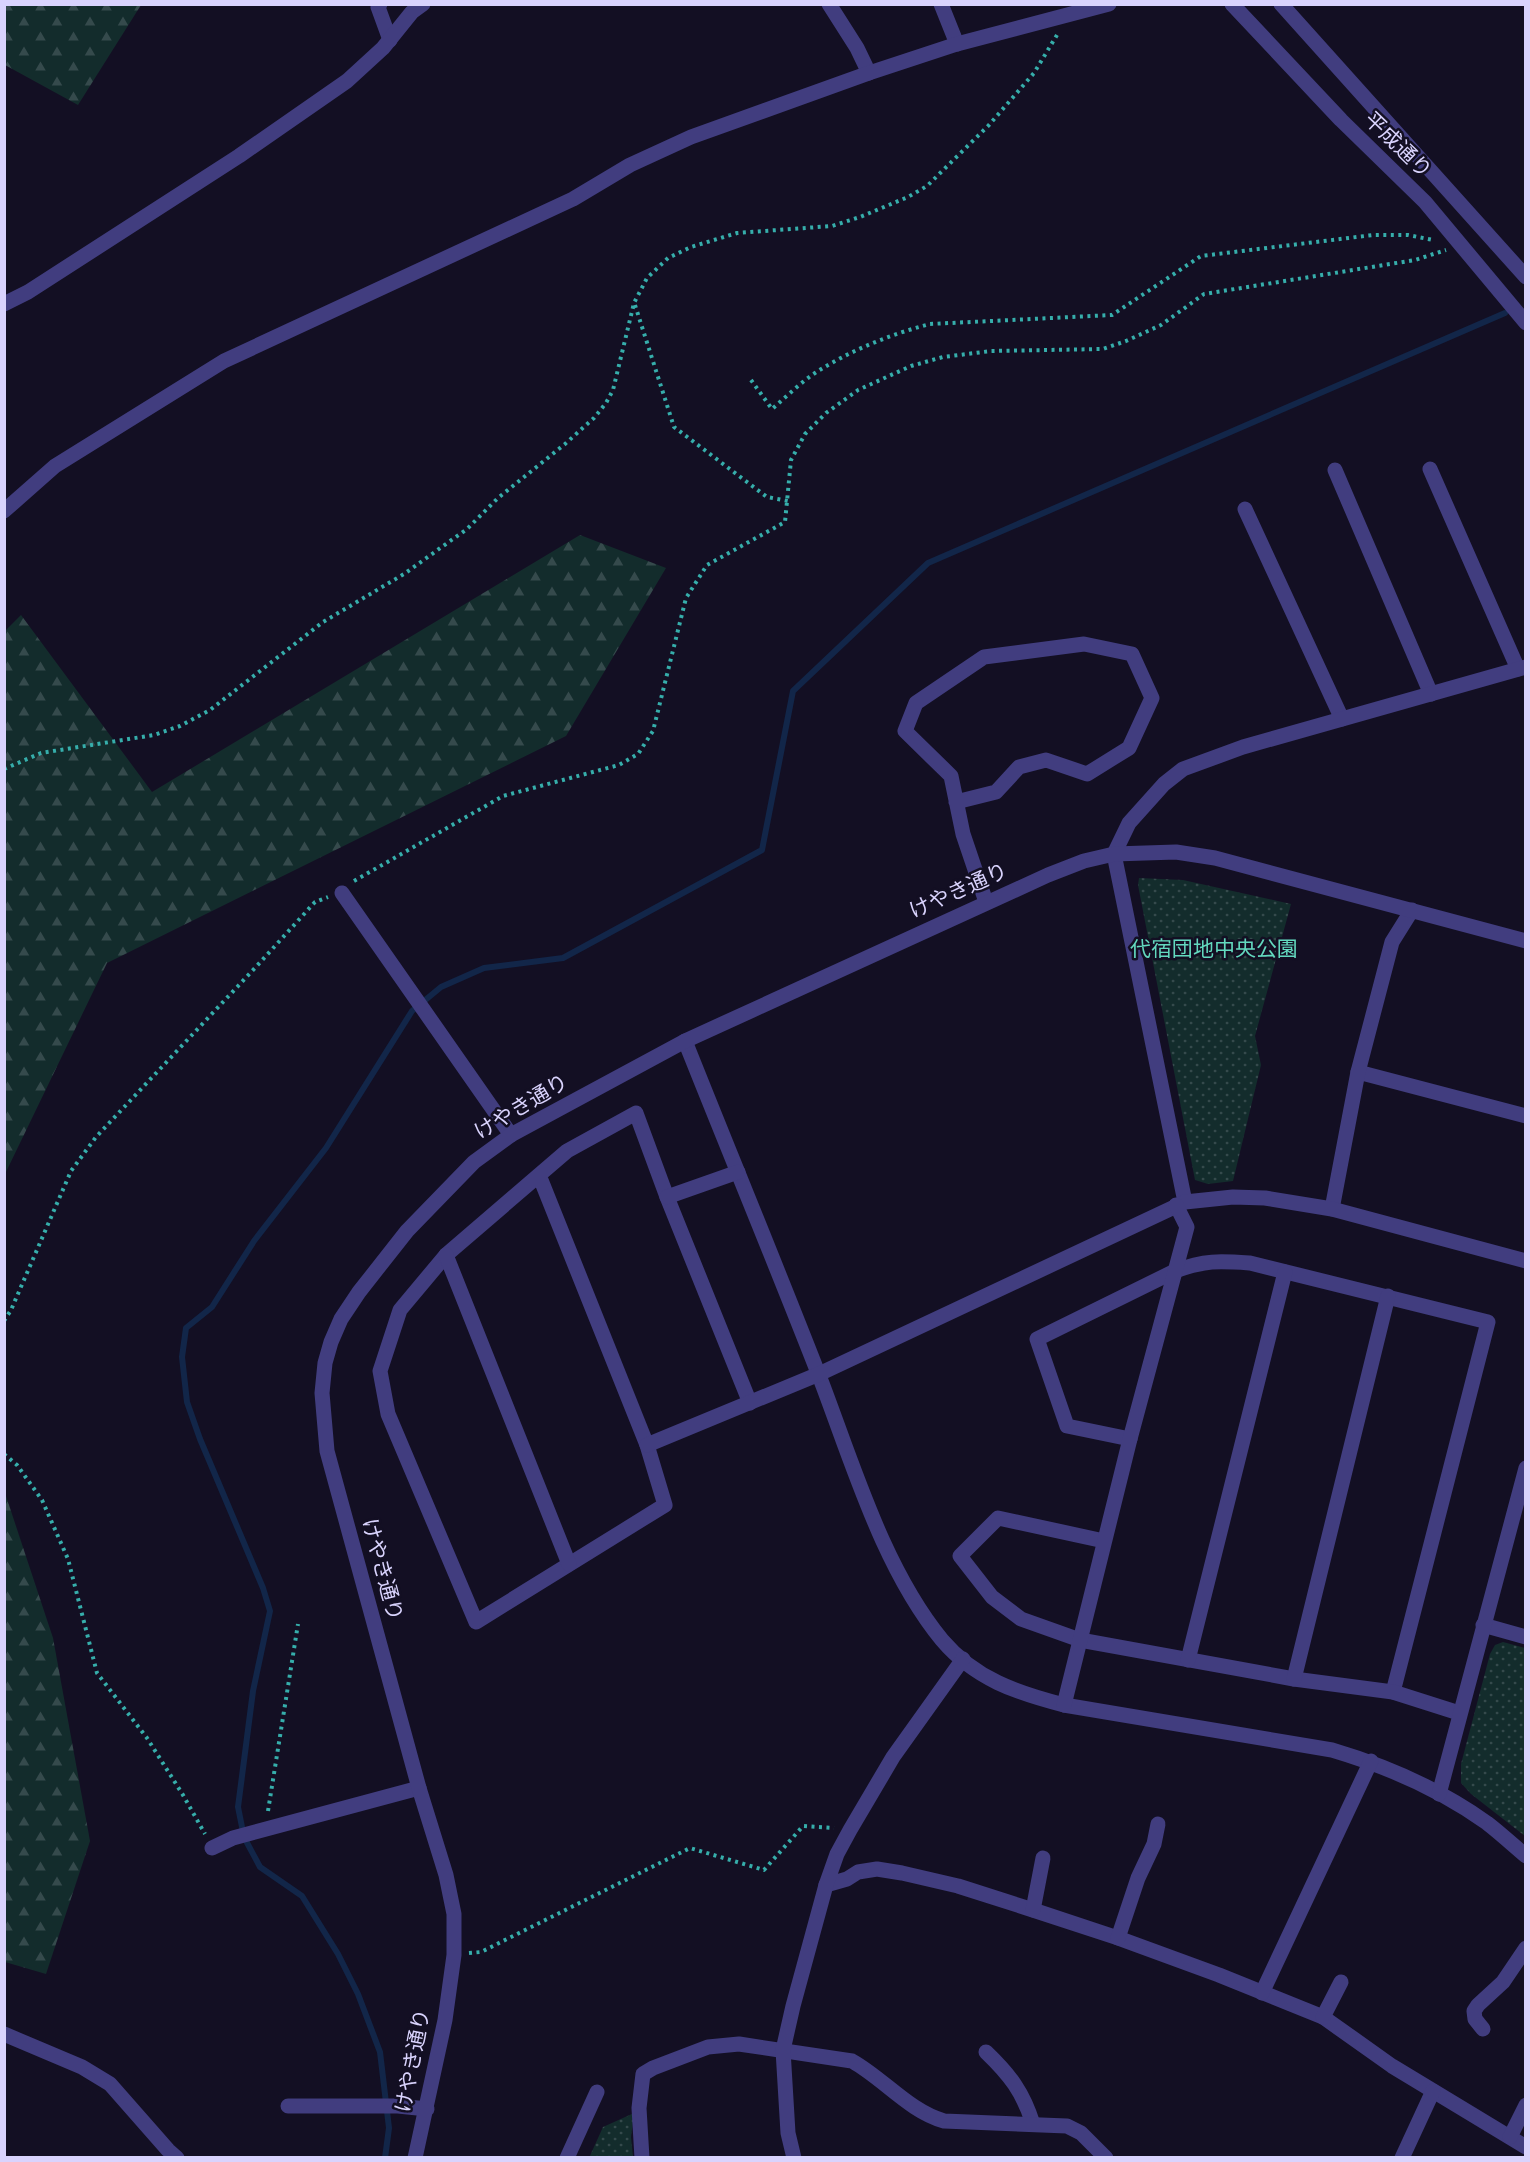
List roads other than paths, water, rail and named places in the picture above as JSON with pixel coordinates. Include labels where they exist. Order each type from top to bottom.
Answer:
[{"type":"street","points":[[380,4],[378,7],[390,40]]},
{"type":"street","points":[[4,304],[28,292],[239,156],[347,81],[390,40],[412,12],[423,4]]},
{"type":"street","points":[[829,4],[857,48],[869,74]]},
{"type":"street","points":[[941,4],[957,44]]},
{"type":"street","points":[[4,511],[55,466],[224,361],[573,199],[630,165],[691,137],[957,44],[1109,4]]},
{"type":"street","name":"平成通り","points":[[1232,4],[1341,120],[1425,202],[1526,323]]},
{"type":"street","name":"平成通り","points":[[1281,4],[1526,277]]},
{"type":"street","points":[[1064,1705],[1130,1439],[1187,1227],[1114,854],[1129,823],[1164,784],[1183,769],[1243,747],[1522,668],[1430,469]]},
{"type":"street","points":[[1335,470],[1431,694]]},
{"type":"street","points":[[1245,509],[1342,719]]},
{"type":"street","points":[[956,802],[996,792],[1019,767],[1046,760],[1087,774],[1130,748],[1152,699],[1132,654],[1084,644],[984,657],[916,703],[905,730],[951,776],[956,802],[963,834],[986,902]]},
{"type":"street","name":"けやき通り","points":[[415,2157],[445,2020],[454,1955],[454,1914],[446,1875],[419,1788],[327,1450],[322,1393],[324,1363],[341,1319],[359,1292],[407,1231],[474,1162],[511,1135],[685,1041],[1048,874],[1084,861],[1114,854],[1176,852],[1215,858],[1526,941]]},
{"type":"street","points":[[342,893],[511,1135]]},
{"type":"street","points":[[1332,1209],[1358,1072],[1392,942],[1412,910]]},
{"type":"street","points":[[685,1041],[819,1374],[883,1541],[901,1578],[944,1641],[987,1678],[1023,1694],[1064,1705],[1332,1750],[1371,1761],[1439,1794],[1487,1823],[1526,1856]]},
{"type":"street","points":[[1358,1072],[1526,1116]]},
{"type":"street","points":[[539,1175],[647,1445],[665,1506],[476,1622],[388,1414],[380,1371],[400,1310],[446,1255],[539,1175],[567,1151],[636,1113],[667,1197],[750,1403]]},
{"type":"street","points":[[667,1197],[738,1173]]},
{"type":"street","points":[[647,1445],[819,1374],[1181,1204],[1233,1197],[1265,1198],[1332,1209],[1526,1261]]},
{"type":"street","points":[[446,1255],[569,1564]]},
{"type":"street","points":[[1130,1439],[1067,1426],[1037,1339],[1175,1271],[1198,1262],[1250,1263],[1488,1322],[1393,1692]]},
{"type":"street","points":[[1188,1660],[1285,1272]]},
{"type":"street","points":[[1294,1679],[1388,1296]]},
{"type":"street","points":[[1439,1794],[1526,1468]]},
{"type":"street","points":[[1104,1541],[998,1518],[960,1556],[992,1598],[1021,1619],[1080,1640],[1294,1679],[1393,1692],[1459,1713]]},
{"type":"street","points":[[1483,1625],[1526,1637]]},
{"type":"street","points":[[794,2157],[788,2133],[783,2050],[826,1885],[837,1854],[893,1757],[963,1659]]},
{"type":"street","points":[[1262,1993],[1371,1761]]},
{"type":"street","points":[[212,1848],[233,1838],[419,1788]]},
{"type":"street","points":[[1118,1938],[1138,1878],[1154,1844],[1158,1824]]},
{"type":"street","points":[[1033,1910],[1043,1858]]},
{"type":"street","points":[[826,1885],[858,1872],[877,1869],[902,1873],[958,1886],[1118,1938],[1323,2017],[1392,2066],[1526,2147]]},
{"type":"street","points":[[1483,2029],[1474,2019],[1474,2011],[1503,1982],[1523,1956]]},
{"type":"street","points":[[1323,2017],[1341,1982]]},
{"type":"street","points":[[4,2034],[82,2067],[110,2084],[174,2156]]},
{"type":"street","points":[[642,2157],[639,2108],[640,2084],[643,2074],[708,2047],[739,2044],[852,2061],[868,2070],[927,2116],[958,2122],[1067,2126],[1082,2133],[1106,2157]]},
{"type":"street","points":[[986,2052],[1007,2072],[1026,2103],[1032,2124]]},
{"type":"street","points":[[1402,2157],[1433,2091]]},
{"type":"street","points":[[567,2157],[597,2092]]},
{"type":"street","points":[[1510,2137],[1526,2105]]},
{"type":"street","points":[[288,2106],[398,2106],[427,2109]]},
{"type":"waterway","points":[[385,2158],[389,2128],[380,2052],[358,1994],[338,1954],[302,1896],[260,1867],[244,1837],[238,1807],[253,1691],[270,1611],[263,1588],[200,1439],[187,1402],[182,1357],[186,1328],[212,1307],[254,1241],[326,1148],[412,1011],[441,987],[484,968],[563,958],[762,850],[793,691],[928,563],[1505,313]]},
{"type":"park label","name":"代宿団地中央公園","points":[[1214,950]]}]
